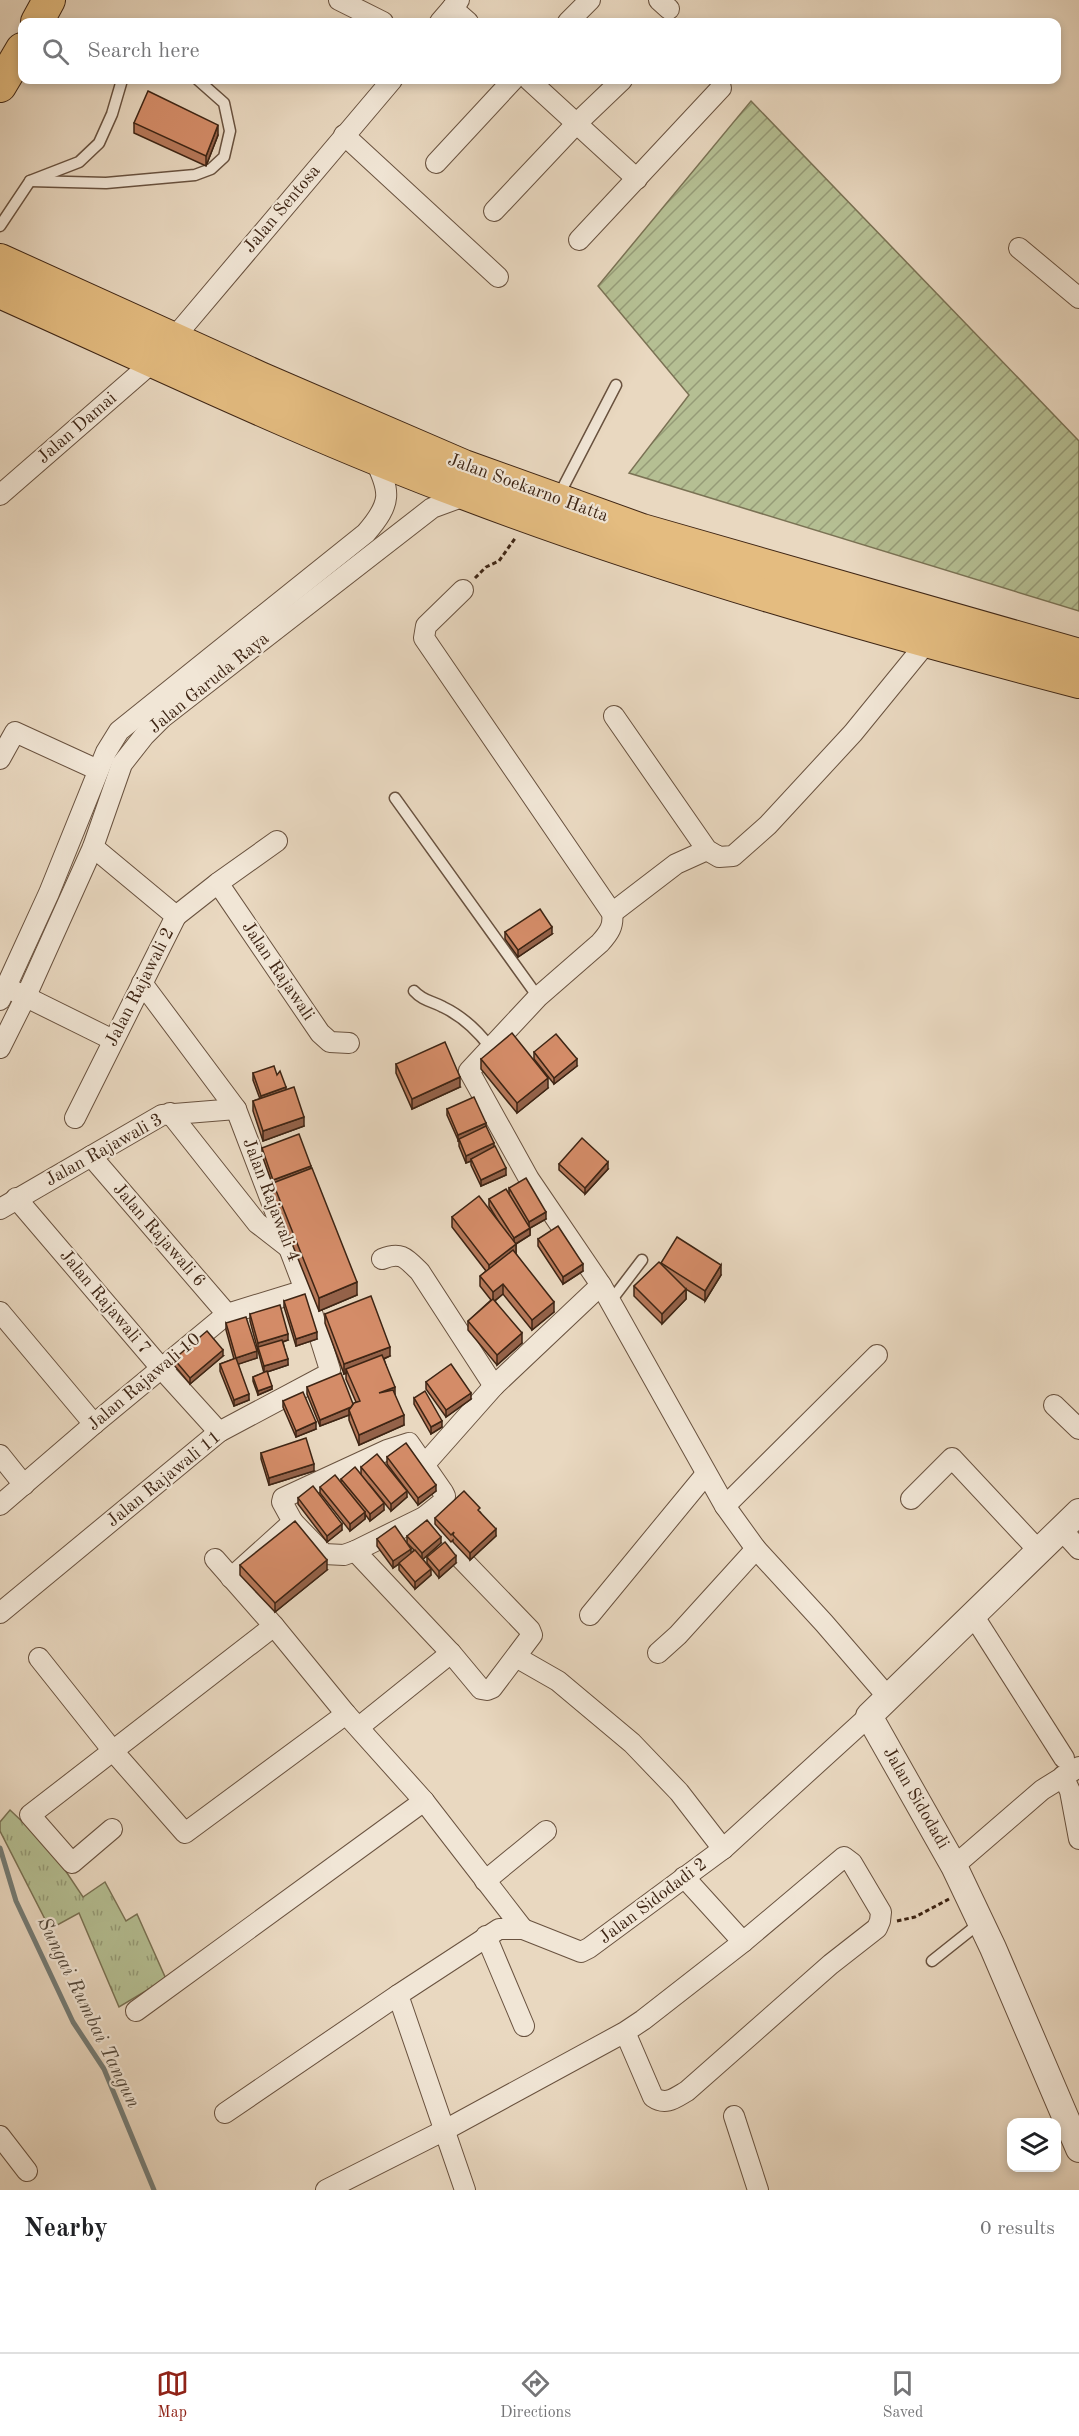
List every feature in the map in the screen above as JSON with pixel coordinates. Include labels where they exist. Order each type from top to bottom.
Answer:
[{"type":"main road","points":[[39,18],[49,0]]},
{"type":"main road","points":[[0,87],[18,56]]},
{"type":"main road","name":"Jalan Soekarno Hatta","points":[[0,260],[164,350],[374,458],[467,495],[680,569],[786,586],[1079,655]]},
{"type":"main road","name":"Jalan Soekarno Hatta","points":[[0,292],[164,350],[464,466],[642,530],[928,641],[1079,682]]},
{"type":"street","points":[[339,0],[375,18]]},
{"type":"street","points":[[456,14],[472,0]]},
{"type":"street","points":[[572,18],[590,0]]},
{"type":"street","name":"Jalan Sentosa","points":[[164,350],[389,84]]},
{"type":"street","points":[[436,163],[509,84]]},
{"type":"street","points":[[534,84],[637,179]]},
{"type":"street","points":[[494,211],[617,84]]},
{"type":"street","points":[[579,240],[721,88]]},
{"type":"street","points":[[345,135],[498,277]]},
{"type":"street","points":[[1019,248],[1079,298]]},
{"type":"street","name":"Jalan Damai","points":[[0,495],[164,350]]},
{"type":"street","name":"Jalan Garuda Raya","points":[[3,986],[49,893],[98,770],[119,731],[350,546],[380,517],[388,493],[374,458]]},
{"type":"street","name":"Jalan Garuda Raya","points":[[0,1048],[26,996],[93,846],[122,764],[144,736],[163,717],[432,508],[467,495]]},
{"type":"street","points":[[463,590],[426,626],[424,638],[612,913],[614,923],[608,934],[538,997],[469,1071],[529,1179],[605,1293],[724,1506],[756,1549],[887,1696]]},
{"type":"street","points":[[614,716],[707,850],[719,857],[733,856],[768,825],[853,733],[928,641]]},
{"type":"street","points":[[0,759],[15,732],[98,770]]},
{"type":"street","points":[[176,916],[218,882],[277,841]]},
{"type":"street","name":"Jalan Rajawali 2","points":[[75,1118],[176,916],[93,846]]},
{"type":"street","points":[[612,913],[676,864],[707,850]]},
{"type":"street","name":"Jalan Rajawali","points":[[218,882],[320,1033],[330,1041],[349,1043]]},
{"type":"street","points":[[141,983],[236,1109]]},
{"type":"street","points":[[3,986],[113,1040]]},
{"type":"street","name":"Jalan Rajawali 3","points":[[8,1203],[162,1115],[236,1109]]},
{"type":"street","name":"Jalan Rajawali 4","points":[[236,1109],[306,1290]]},
{"type":"street","points":[[170,1113],[257,1223],[290,1249]]},
{"type":"street","name":"Jalan Rajawali 6","points":[[91,1156],[226,1314]]},
{"type":"street","points":[[241,1203],[260,1202],[268,1194]]},
{"type":"street","name":"Jalan Rajawali 7","points":[[8,1203],[219,1432]]},
{"type":"street","points":[[382,1259],[392,1255],[406,1257],[420,1272],[494,1386]]},
{"type":"street","name":"Jalan Rajawali 10","points":[[0,1505],[226,1314],[306,1290]]},
{"type":"street","name":"Jalan Rajawali 11","points":[[0,1613],[219,1432],[329,1373],[306,1290]]},
{"type":"street","points":[[424,1466],[494,1386],[605,1293]]},
{"type":"street","points":[[0,1312],[94,1424]]},
{"type":"street","points":[[724,1506],[877,1355]]},
{"type":"street","points":[[1054,1405],[1079,1429]]},
{"type":"street","points":[[409,1443],[424,1466],[445,1496],[444,1501],[424,1517],[344,1555],[324,1554],[293,1522],[282,1502],[283,1498],[387,1450],[409,1443]]},
{"type":"street","points":[[0,1455],[24,1485]]},
{"type":"street","points":[[911,1499],[952,1458],[1038,1550]]},
{"type":"street","points":[[590,1615],[706,1474]]},
{"type":"street","points":[[355,1551],[451,1653],[481,1689],[492,1688],[532,1635],[530,1630],[424,1517]]},
{"type":"street","points":[[869,1716],[1070,1520],[1079,1549]]},
{"type":"street","points":[[231,1578],[293,1522]]},
{"type":"street","points":[[658,1653],[678,1635],[756,1549]]},
{"type":"street","points":[[215,1559],[424,1801],[523,1929]]},
{"type":"street","points":[[973,1615],[1069,1767],[1070,1791],[1079,1839]]},
{"type":"street","points":[[112,1829],[72,1863],[30,1815],[274,1626]]},
{"type":"street","points":[[39,1658],[113,1751],[185,1833],[451,1653]]},
{"type":"street","points":[[516,1657],[558,1681],[632,1743],[679,1792],[723,1849]]},
{"type":"street","name":"Jalan Sidodadi 2","points":[[225,2113],[499,1929],[523,1929],[581,1952],[723,1849],[869,1716]]},
{"type":"street","name":"Jalan Sidodadi","points":[[869,1716],[966,1890],[1079,2149]]},
{"type":"street","points":[[954,1866],[1069,1767]]},
{"type":"street","points":[[136,2012],[424,1801]]},
{"type":"street","points":[[485,1881],[546,1831]]},
{"type":"street","points":[[326,2190],[445,2130],[625,2032],[743,1942],[844,1857],[852,1863],[881,1912],[877,1928],[822,1972],[687,2091],[670,2101],[659,2101],[653,2097],[625,2032]]},
{"type":"street","points":[[684,1877],[743,1942]]},
{"type":"street","points":[[486,1936],[524,2026]]},
{"type":"street","points":[[398,1995],[465,2190]]},
{"type":"street","points":[[735,2116],[758,2190]]},
{"type":"street","points":[[0,2136],[27,2171]]},
{"type":"lane","points":[[0,226],[30,181],[79,162],[99,143],[112,114],[121,84]]},
{"type":"lane","points":[[30,181],[106,183],[195,175],[211,169],[224,158],[230,131],[224,104],[202,84]]},
{"type":"lane","points":[[556,500],[616,385]]},
{"type":"lane","points":[[395,798],[538,997]]},
{"type":"lane","points":[[414,992],[423,1000],[440,1005],[458,1015],[478,1032],[490,1047]]},
{"type":"lane","points":[[605,1293],[642,1260]]},
{"type":"lane","points":[[932,1961],[981,1922]]},
{"type":"path","points":[[463,590],[486,567],[499,561],[530,517]]},
{"type":"path","points":[[880,1921],[915,1917],[966,1890]]},
{"type":"green space","points":[[751,101],[1079,441],[1079,611],[629,473],[689,395],[598,286]]},
{"type":"green space","points":[[10,1810],[51,1849],[83,1897],[105,1882],[126,1921],[137,1914],[166,1979],[119,2007],[79,1913],[50,1929],[0,1831],[0,1822]]},
{"type":"building","points":[[148,91],[218,125],[206,156],[134,123]]},
{"type":"building","points":[[540,909],[552,927],[518,950],[505,932]]},
{"type":"building","points":[[512,1033],[548,1078],[517,1103],[481,1059]]},
{"type":"building","points":[[556,1034],[577,1059],[554,1078],[534,1052]]},
{"type":"building","points":[[445,1042],[460,1077],[412,1099],[396,1064]]},
{"type":"building","points":[[274,1066],[277,1075],[280,1071],[286,1087],[261,1096],[253,1073]]},
{"type":"building","points":[[294,1087],[304,1117],[263,1131],[253,1101]]},
{"type":"building","points":[[474,1097],[486,1123],[458,1135],[447,1109]]},
{"type":"building","points":[[486,1126],[494,1143],[466,1156],[459,1139]]},
{"type":"building","points":[[299,1134],[311,1166],[273,1180],[262,1148]]},
{"type":"building","points":[[582,1138],[608,1162],[585,1188],[559,1164]]},
{"type":"building","points":[[495,1146],[506,1168],[481,1180],[471,1159]]},
{"type":"building","points":[[312,1168],[357,1282],[319,1298],[273,1183]]},
{"type":"building","points":[[526,1178],[546,1212],[529,1222],[509,1188]]},
{"type":"building","points":[[506,1189],[530,1228],[514,1238],[489,1199]]},
{"type":"building","points":[[479,1196],[516,1244],[489,1265],[452,1217]]},
{"type":"building","points":[[558,1226],[583,1264],[563,1277],[538,1239]]},
{"type":"building","points":[[677,1237],[721,1265],[705,1291],[661,1263]]},
{"type":"building","points":[[513,1250],[554,1302],[532,1320],[503,1284],[493,1292],[480,1276]]},
{"type":"building","points":[[659,1262],[686,1289],[662,1314],[634,1286]]},
{"type":"building","points":[[305,1294],[317,1332],[296,1339],[284,1301]]},
{"type":"building","points":[[371,1296],[390,1347],[344,1364],[325,1314]]},
{"type":"building","points":[[493,1299],[522,1333],[497,1355],[468,1321]]},
{"type":"building","points":[[280,1305],[288,1334],[258,1343],[250,1314]]},
{"type":"building","points":[[246,1317],[257,1351],[236,1358],[226,1323]]},
{"type":"building","points":[[207,1331],[223,1350],[190,1378],[174,1359]]},
{"type":"building","points":[[282,1340],[288,1359],[264,1366],[258,1347]]},
{"type":"building","points":[[382,1355],[395,1387],[379,1393],[393,1390],[404,1415],[359,1435],[349,1410],[354,1403],[360,1401],[346,1369]]},
{"type":"building","points":[[236,1358],[249,1394],[234,1400],[220,1364]]},
{"type":"building","points":[[451,1364],[471,1393],[446,1410],[426,1382]]},
{"type":"building","points":[[267,1371],[272,1386],[258,1391],[253,1377]]},
{"type":"building","points":[[341,1373],[353,1404],[351,1407],[320,1420],[307,1387]]},
{"type":"building","points":[[425,1391],[442,1421],[431,1427],[414,1398]]},
{"type":"building","points":[[303,1392],[316,1422],[296,1431],[283,1401]]},
{"type":"building","points":[[306,1438],[314,1464],[269,1478],[261,1453]]},
{"type":"building","points":[[406,1443],[436,1485],[418,1498],[387,1457]]},
{"type":"building","points":[[377,1454],[407,1491],[391,1504],[361,1467]]},
{"type":"building","points":[[355,1467],[384,1503],[370,1514],[341,1479]]},
{"type":"building","points":[[335,1475],[365,1512],[350,1524],[320,1487]]},
{"type":"building","points":[[313,1486],[342,1524],[327,1536],[298,1498]]},
{"type":"building","points":[[464,1491],[496,1529],[470,1553],[453,1535],[454,1532],[451,1535],[435,1518]]},
{"type":"building","points":[[427,1520],[441,1537],[422,1553],[407,1536]]},
{"type":"building","points":[[295,1521],[327,1560],[275,1603],[240,1565]]},
{"type":"building","points":[[395,1526],[411,1549],[393,1561],[377,1539]]},
{"type":"building","points":[[445,1542],[456,1556],[439,1571],[427,1557]]},
{"type":"building","points":[[415,1550],[431,1569],[415,1582],[399,1563]]},
{"type":"waterway","name":"Sungai Rumbai Tangun","points":[[0,1848],[16,1901],[73,2022],[104,2069],[154,2190]]}]
